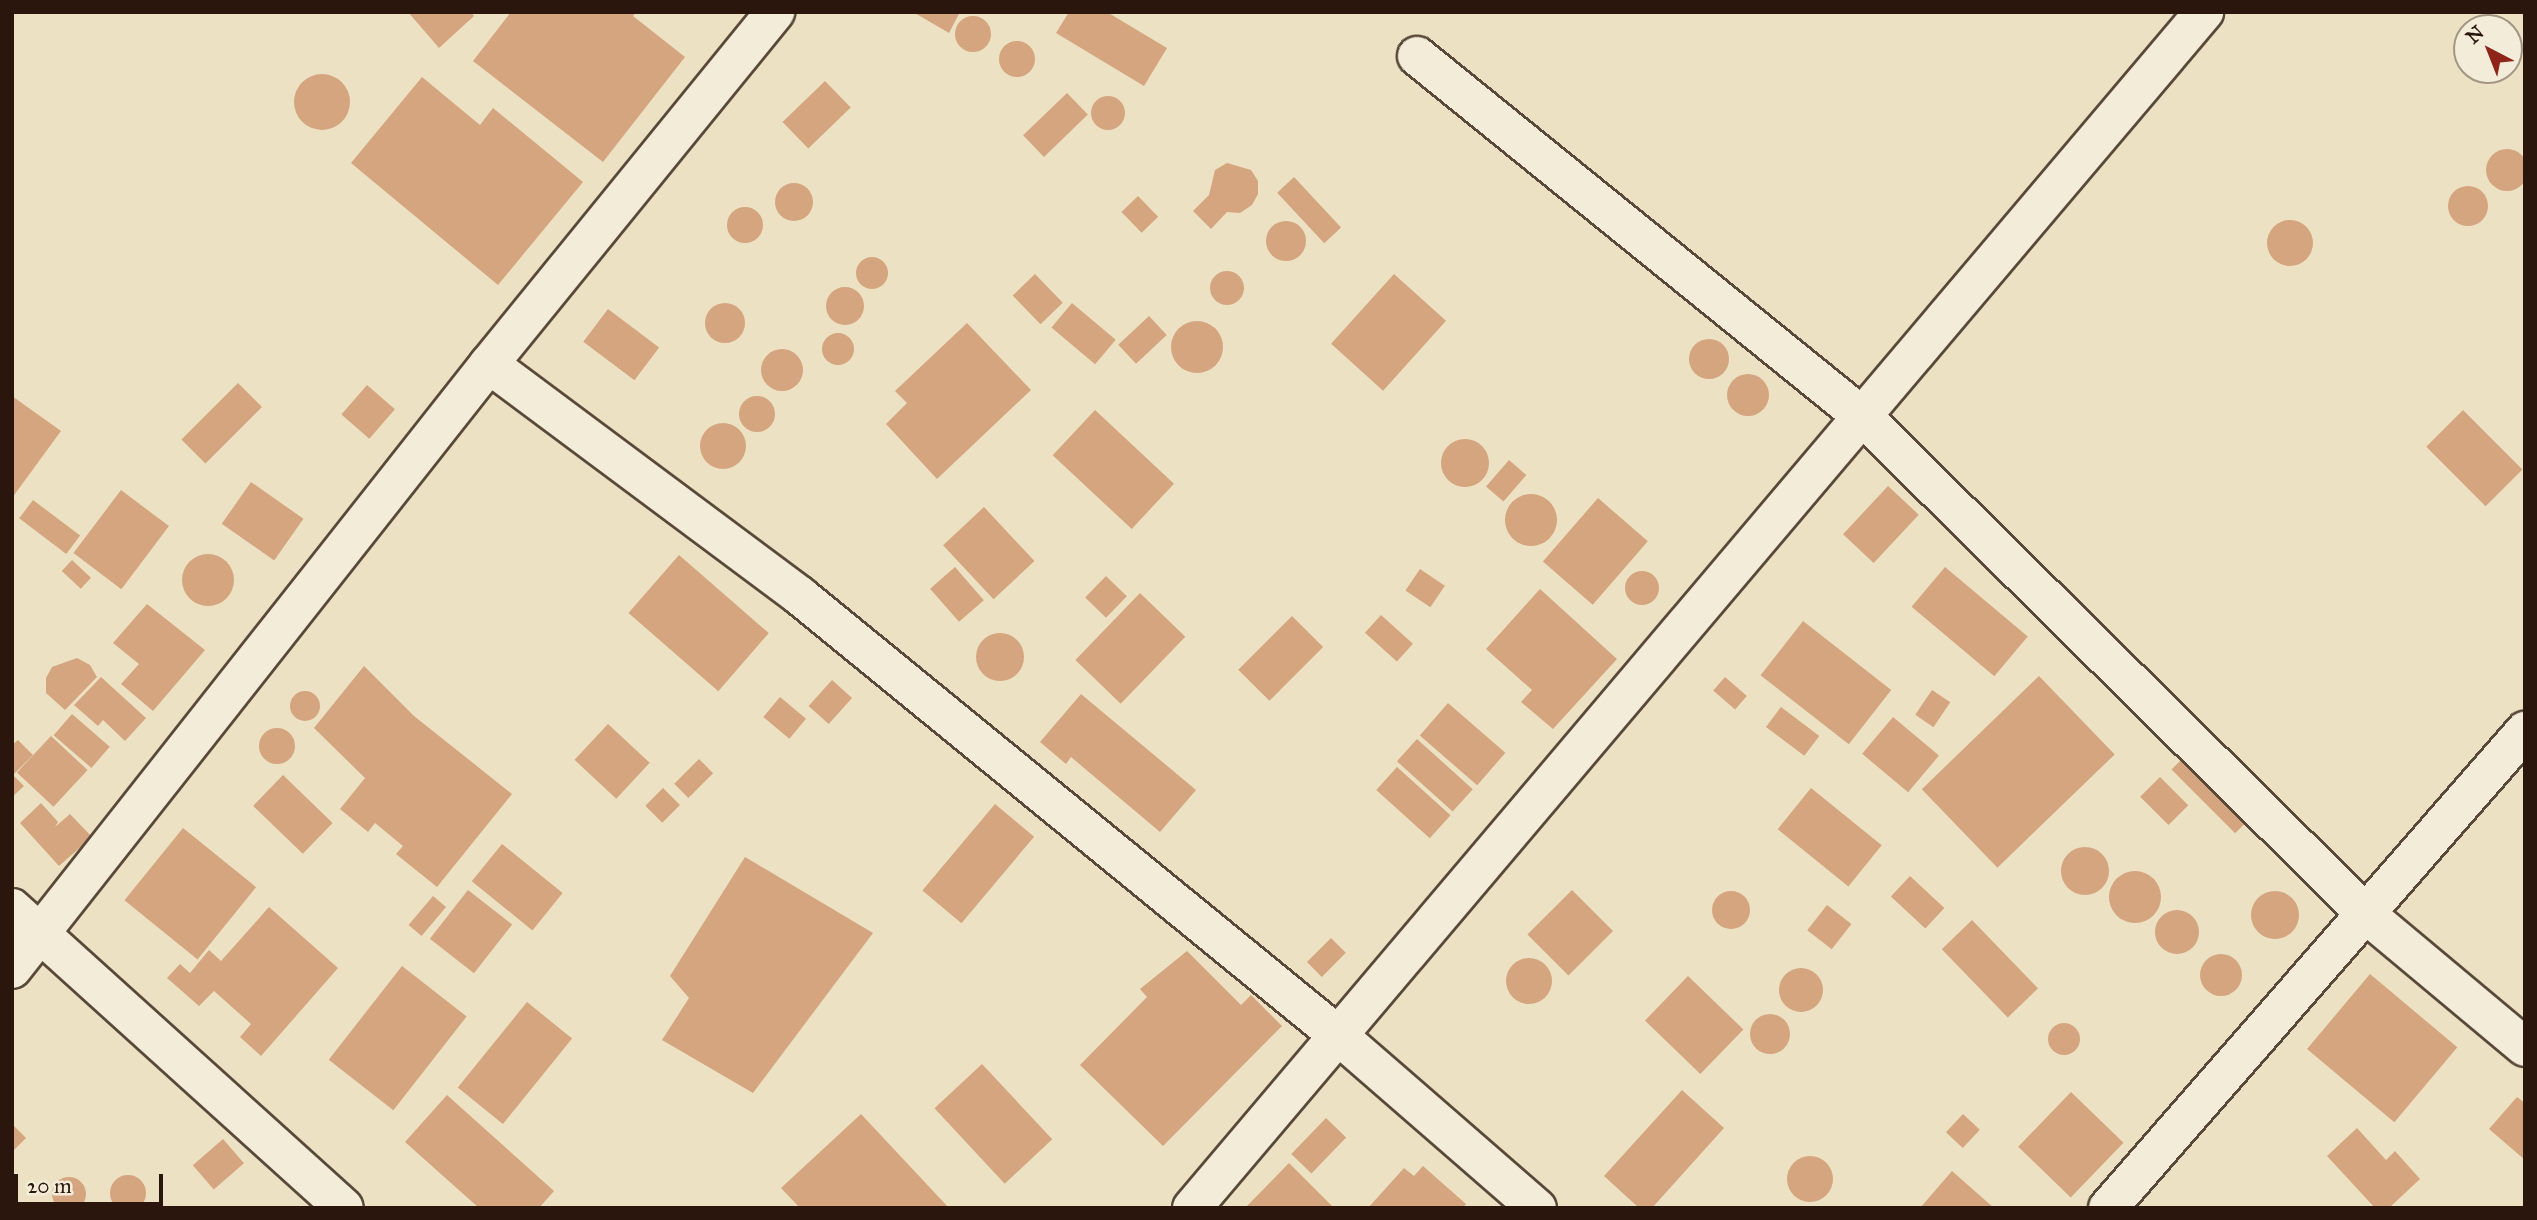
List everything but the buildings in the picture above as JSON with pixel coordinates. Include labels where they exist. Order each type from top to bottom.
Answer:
[{"type":"street","points":[[12,969],[489,364],[775,12]]},
{"type":"street","points":[[1192,1208],[1340,1037],[2204,12]]},
{"type":"street","points":[[1417,56],[1863,417],[2366,914],[2525,1047]]},
{"type":"street","points":[[489,364],[800,596],[1340,1037],[1537,1208]]},
{"type":"street","points":[[2108,1208],[2525,731]]},
{"type":"street","points":[[12,908],[344,1208]]}]
